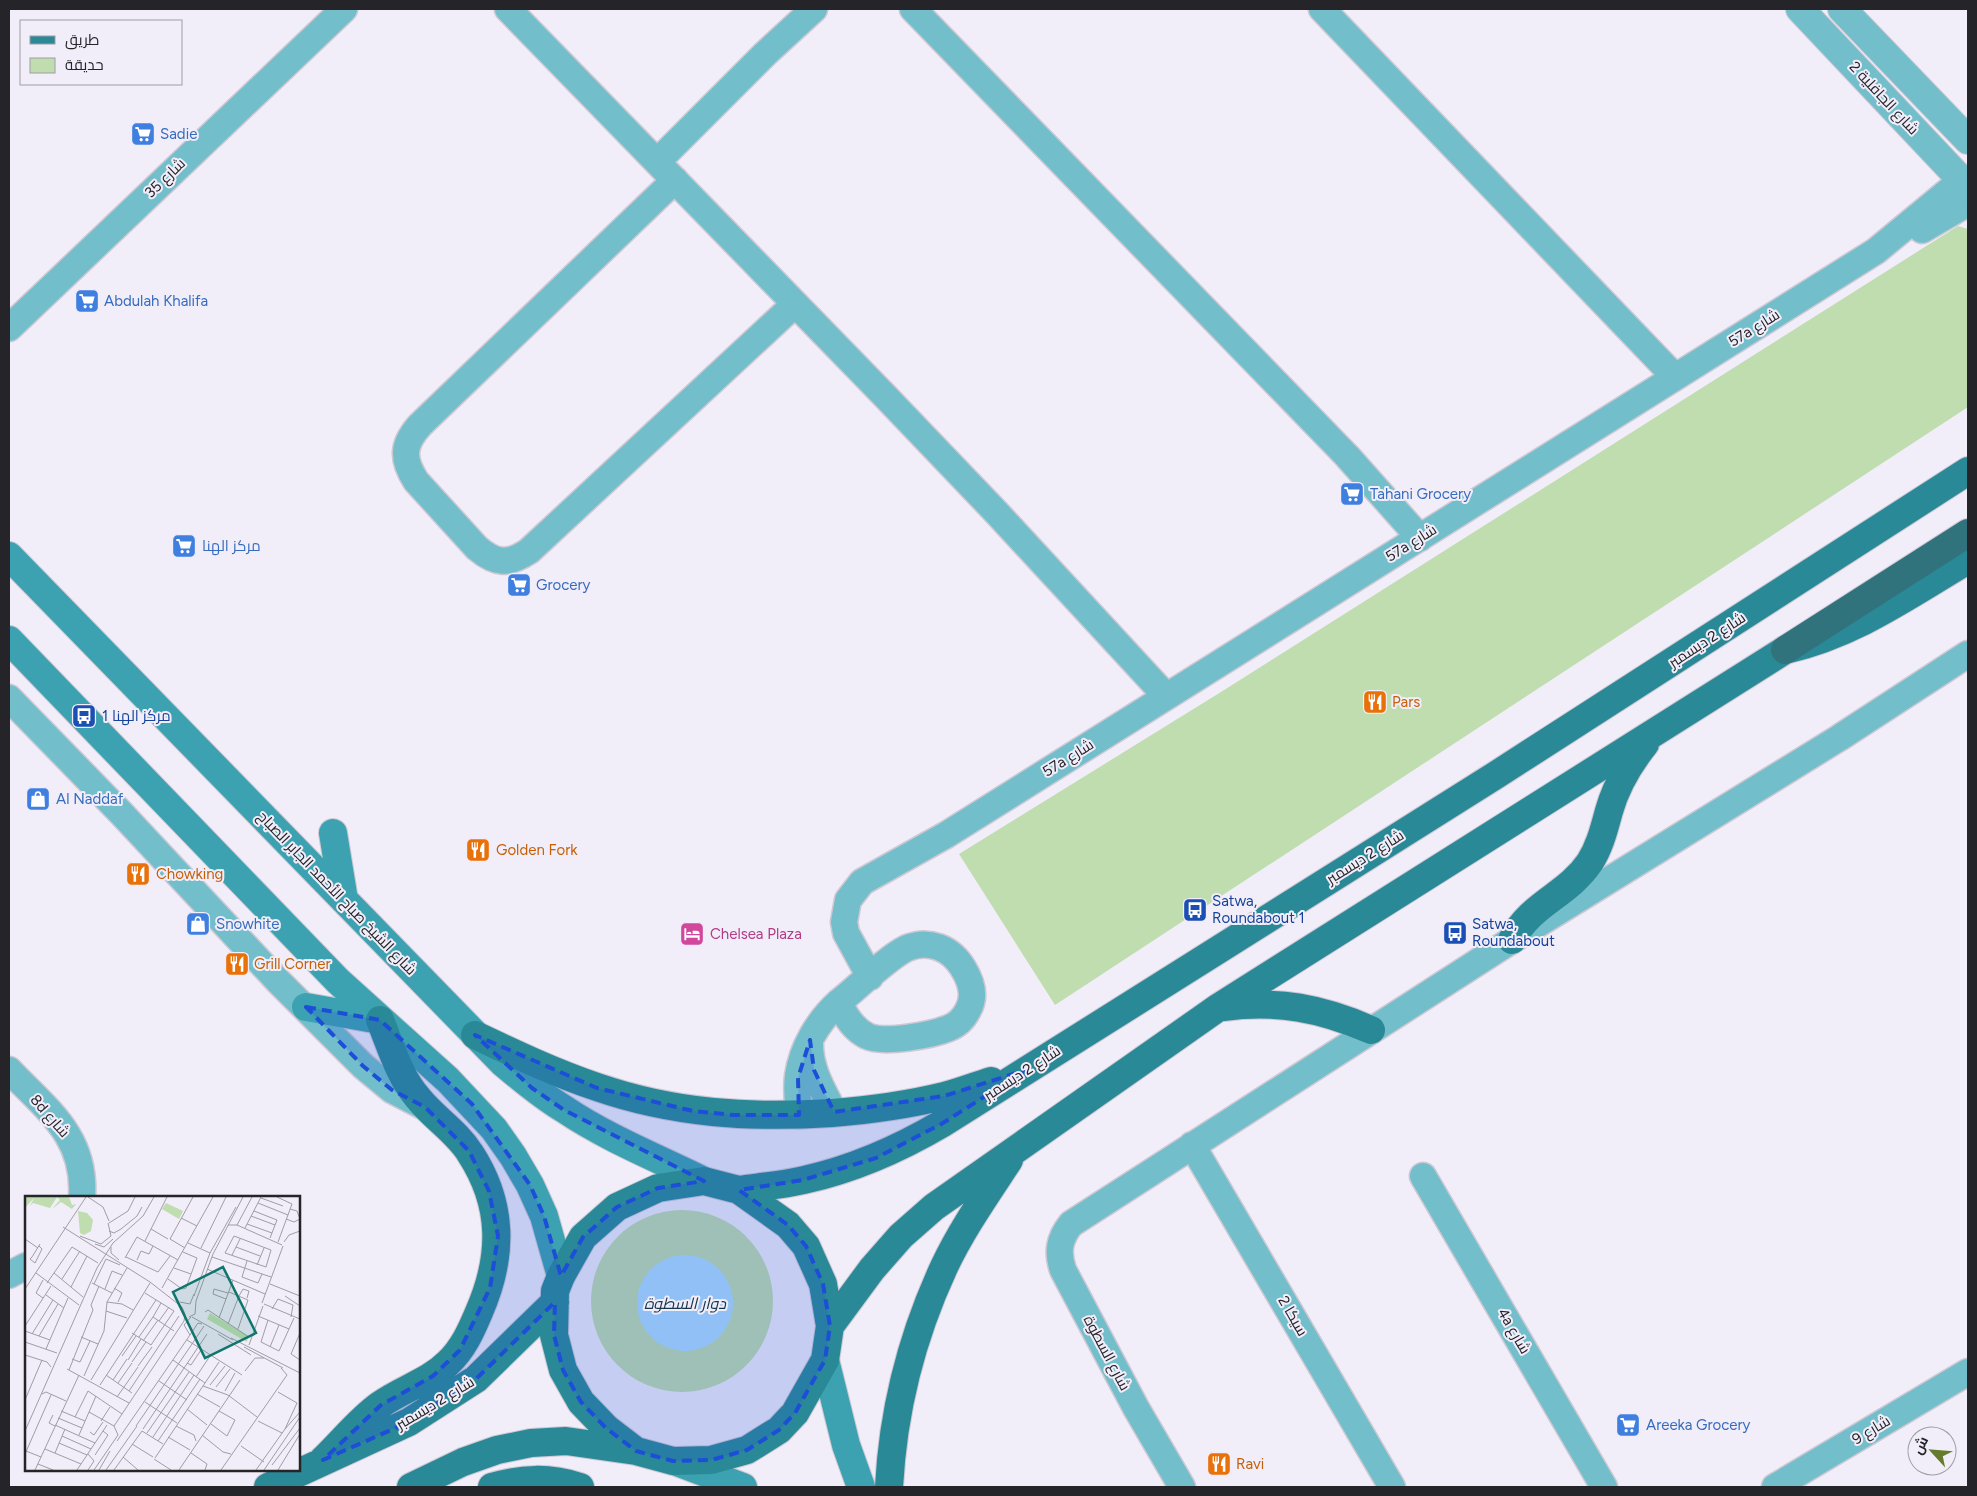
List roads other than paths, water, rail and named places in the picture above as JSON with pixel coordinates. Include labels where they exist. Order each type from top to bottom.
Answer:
[{"type":"highway","points":[[1785,650],[1968,533]]},
{"type":"main road","name":"شارع 2 ديسمبر","points":[[739,1190],[803,1180],[840,1171],[876,1158],[910,1142],[943,1123],[1496,776],[1966,471]]},
{"type":"main road","name":"شارع الشيخ صباح الأحمد الجابر الصباح","points":[[9,556],[475,1036],[518,1075],[564,1110],[598,1129],[704,1181]]},
{"type":"main road","points":[[830,1326],[872,1269],[901,1236],[934,1207],[1219,1007],[1785,650],[1811,644],[1861,624],[1968,560]]},
{"type":"main road","points":[[9,640],[338,981],[448,1080],[494,1129],[530,1185],[544,1216],[557,1290],[554,1335],[563,1370],[581,1402],[606,1428],[636,1451]]},
{"type":"main road","points":[[1512,940],[1528,916],[1566,889],[1590,862],[1599,846],[1615,794],[1623,776],[1632,760],[1657,731]]},
{"type":"main road","points":[[333,833],[344,900]]},
{"type":"main road","points":[[1219,1007],[1245,1004],[1297,1006],[1322,1012],[1371,1030]]},
{"type":"main road","points":[[306,1007],[380,1020]]},
{"type":"main road","points":[[323,1460],[380,1405],[433,1376],[448,1364],[460,1350],[470,1334],[490,1288],[498,1236],[495,1212],[480,1170],[469,1151],[455,1134],[426,1107],[408,1084],[380,1020]]},
{"type":"main road","points":[[475,1036],[597,1088],[649,1102],[693,1111],[717,1113],[798,1115],[899,1105],[944,1096],[1026,1070]]},
{"type":"main road","points":[[889,1487],[897,1414],[907,1368],[929,1302],[944,1266],[962,1232],[1016,1148]]},
{"type":"main road","points":[[557,1290],[583,1237],[617,1207],[658,1188],[704,1181],[739,1190],[788,1225],[806,1246],[824,1284],[830,1326],[825,1360],[795,1413],[779,1430],[747,1450],[711,1460],[673,1461]]},
{"type":"main road","name":"شارع 2 ديسمبر","points":[[268,1487],[409,1422],[476,1379],[557,1290]]},
{"type":"main road","points":[[825,1360],[846,1445],[861,1487]]},
{"type":"main road","points":[[411,1487],[463,1462],[497,1450],[531,1443],[566,1441],[636,1451],[673,1461],[743,1487]]},
{"type":"main road","points":[[492,1487],[527,1479],[564,1482],[580,1487]]},
{"type":"street","name":"شارع 35","points":[[9,328],[344,9]]},
{"type":"street","points":[[508,9],[996,512],[1166,696]]},
{"type":"street","points":[[657,162],[765,54],[814,9]]},
{"type":"street","points":[[913,9],[1347,456],[1420,538]]},
{"type":"street","points":[[1322,9],[1675,377]]},
{"type":"street","name":"شارع الجافلية 2","points":[[1800,9],[1966,190]]},
{"type":"street","name":"شارع الجافلية 2","points":[[1842,9],[1968,140]]},
{"type":"street","points":[[675,180],[420,425],[406,444],[405,457],[409,470],[416,481],[477,548],[488,558],[502,561],[517,559],[529,551],[795,304]]},
{"type":"street","name":"57a شارع","points":[[876,972],[846,933],[844,922],[848,900],[862,882],[946,835],[1420,538],[1876,251],[1966,190]]},
{"type":"street","points":[[1192,1145],[1512,940],[1839,738],[1968,654]]},
{"type":"street","points":[[9,698],[122,814],[278,981],[377,1078],[392,1090],[426,1107]]},
{"type":"street","points":[[798,1115],[798,1078],[801,1061],[810,1040],[822,1020],[839,1002],[898,953],[917,945],[927,944],[947,951],[961,965],[971,983],[972,992],[968,1010],[956,1024],[948,1029],[886,1040],[877,1039],[861,1032],[848,1020],[839,1002]]},
{"type":"street","points":[[810,1040],[811,1060],[814,1070],[834,1112]]},
{"type":"street","name":"8d شارع","points":[[9,1070],[68,1134],[81,1166],[82,1196]]},
{"type":"street","name":"شارع السطوة","points":[[1182,1487],[1136,1408],[1063,1270],[1059,1258],[1059,1246],[1063,1234],[1070,1224],[1192,1145]]},
{"type":"street","name":"سيكا 2","points":[[1192,1145],[1392,1487]]},
{"type":"street","name":"4a شارع","points":[[1424,1176],[1604,1487]]},
{"type":"street","points":[[9,1275],[25,1267]]},
{"type":"street","name":"شارع 9","points":[[1775,1487],[1968,1372]]},
{"type":"water","name":"دوار السطوة","points":[[685,1255],[703,1259],[719,1269],[729,1285],[733,1303],[729,1321],[719,1337],[703,1347],[685,1351],[667,1347],[651,1337],[641,1321],[637,1303],[641,1285],[651,1269],[667,1259]]},
{"type":"place","name":"Sadie","points":[[143,134]]},
{"type":"place","name":"Abdulah Khalifa","points":[[87,301]]},
{"type":"place","name":"Tahani Grocery","points":[[1352,494]]},
{"type":"place","name":"مركز الهنا","points":[[184,546]]},
{"type":"place","name":"Grocery","points":[[519,585]]},
{"type":"place","name":"Pars","points":[[1375,702]]},
{"type":"place","name":"مركز الهنا 1","points":[[84,716]]},
{"type":"place","name":"Al Naddaf","points":[[38,799]]},
{"type":"place","name":"Golden Fork","points":[[478,850]]},
{"type":"place","name":"Chowking","points":[[138,874]]},
{"type":"place","name":"Satwa, Roundabout 1","points":[[1195,910]]},
{"type":"place","name":"Snowhite","points":[[198,924]]},
{"type":"place","name":"Satwa, Roundabout","points":[[1455,933]]},
{"type":"place","name":"Chelsea Plaza","points":[[692,934]]},
{"type":"place","name":"Grill Corner","points":[[237,964]]},
{"type":"place","name":"Areeka Grocery","points":[[1628,1425]]},
{"type":"place","name":"Ravi","points":[[1219,1464]]}]
